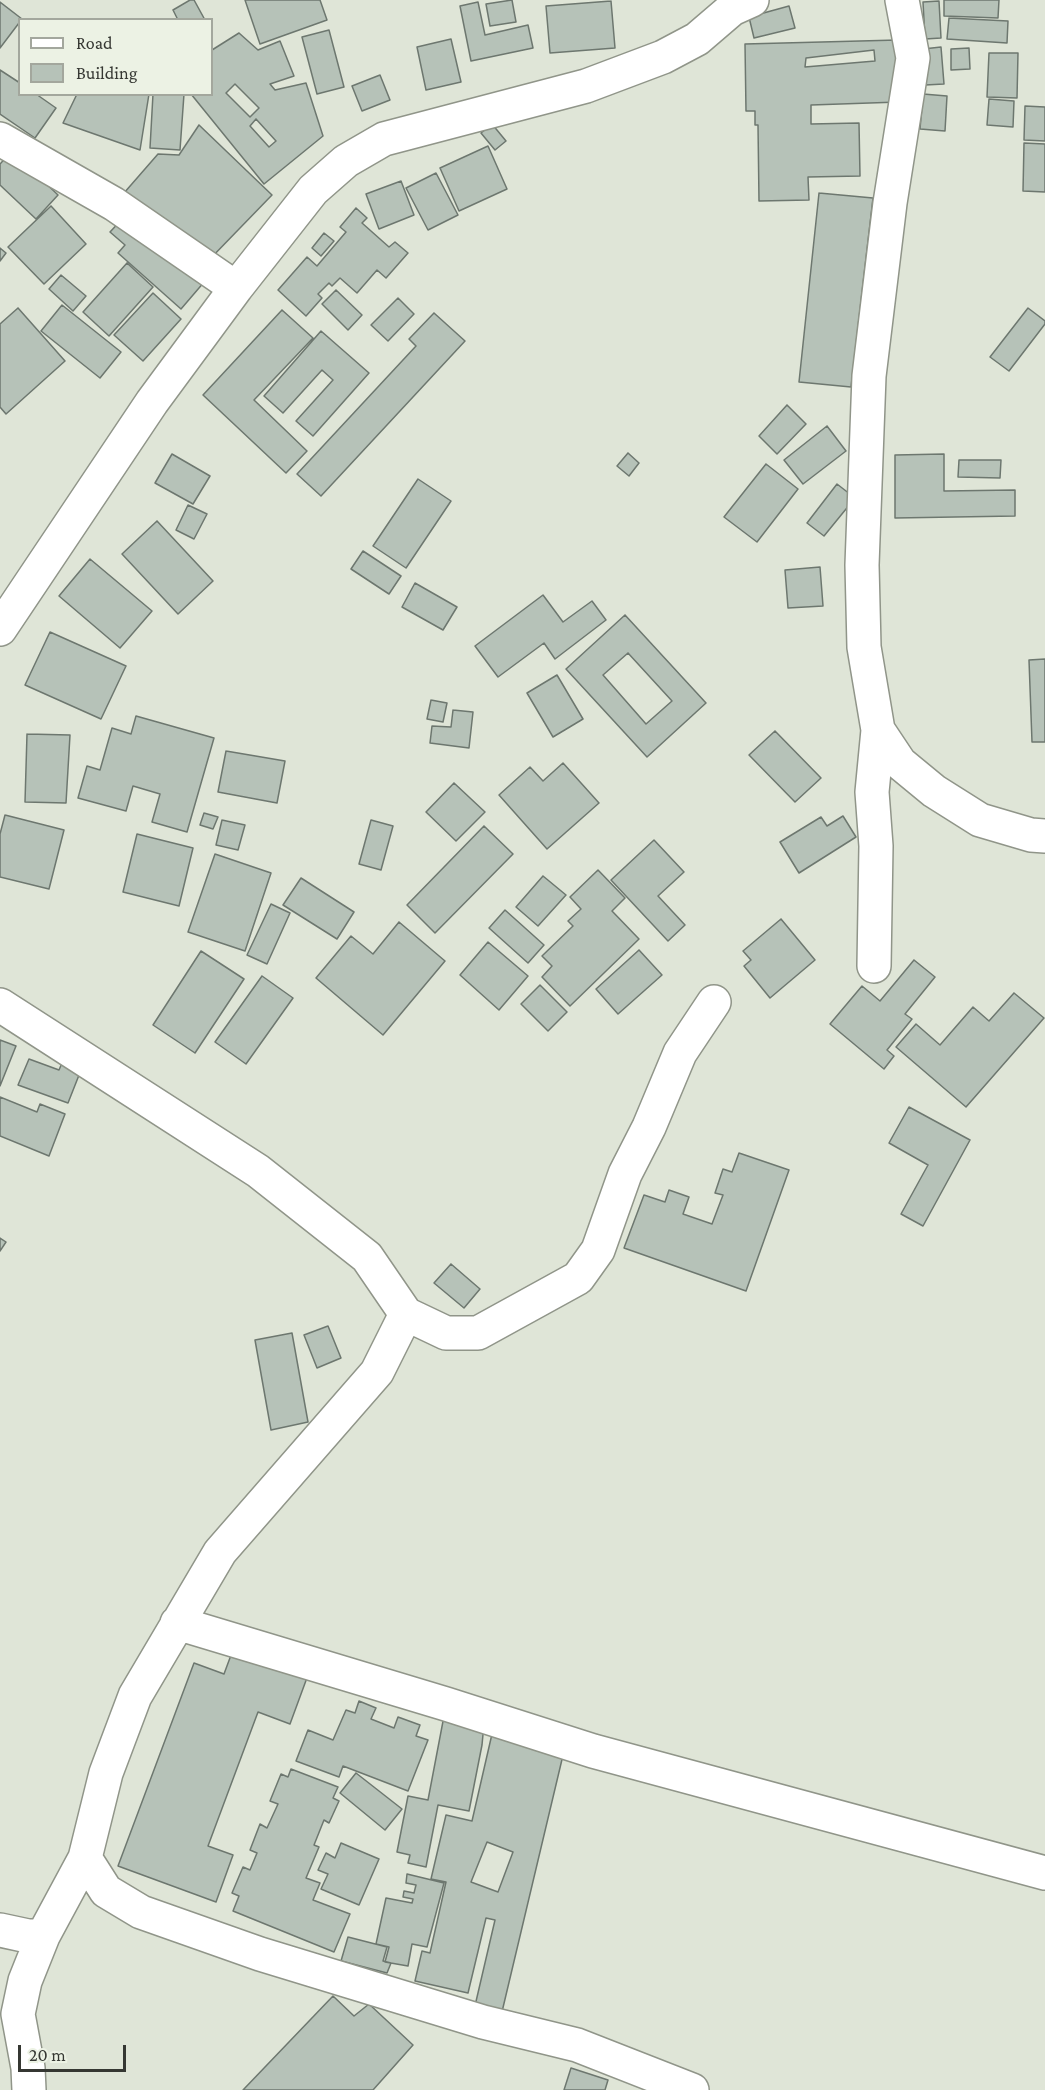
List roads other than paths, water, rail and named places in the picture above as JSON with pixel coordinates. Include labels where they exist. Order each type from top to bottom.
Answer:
[{"type":"street","points":[[0,629],[152,402],[236,288],[313,190],[346,160],[384,139],[586,86],[652,61],[697,39],[732,9],[752,0]]},
{"type":"street","points":[[874,966],[876,846],[872,792],[878,730],[864,647],[863,541],[869,376],[890,203],[913,58],[902,0]]},
{"type":"street","points":[[0,139],[114,204],[236,288]]},
{"type":"street","points":[[878,730],[900,763],[934,791],[980,819],[1031,835],[1045,836]]},
{"type":"street","points":[[0,1005],[258,1171],[367,1257],[406,1314],[446,1333],[478,1333],[578,1278],[598,1250],[625,1174],[649,1127],[680,1053],[714,1002]]},
{"type":"street","points":[[29,2090],[28,2068],[18,2014],[25,1981],[43,1936],[85,1858],[106,1773],[135,1695],[220,1552],[377,1372],[406,1314]]},
{"type":"street","points":[[177,1623],[593,1751],[1045,1873]]},
{"type":"street","points":[[85,1858],[106,1891],[141,1912],[260,1954],[382,1992],[483,2022],[577,2045],[692,2090]]},
{"type":"street","points":[[0,1930],[43,1936]]}]
